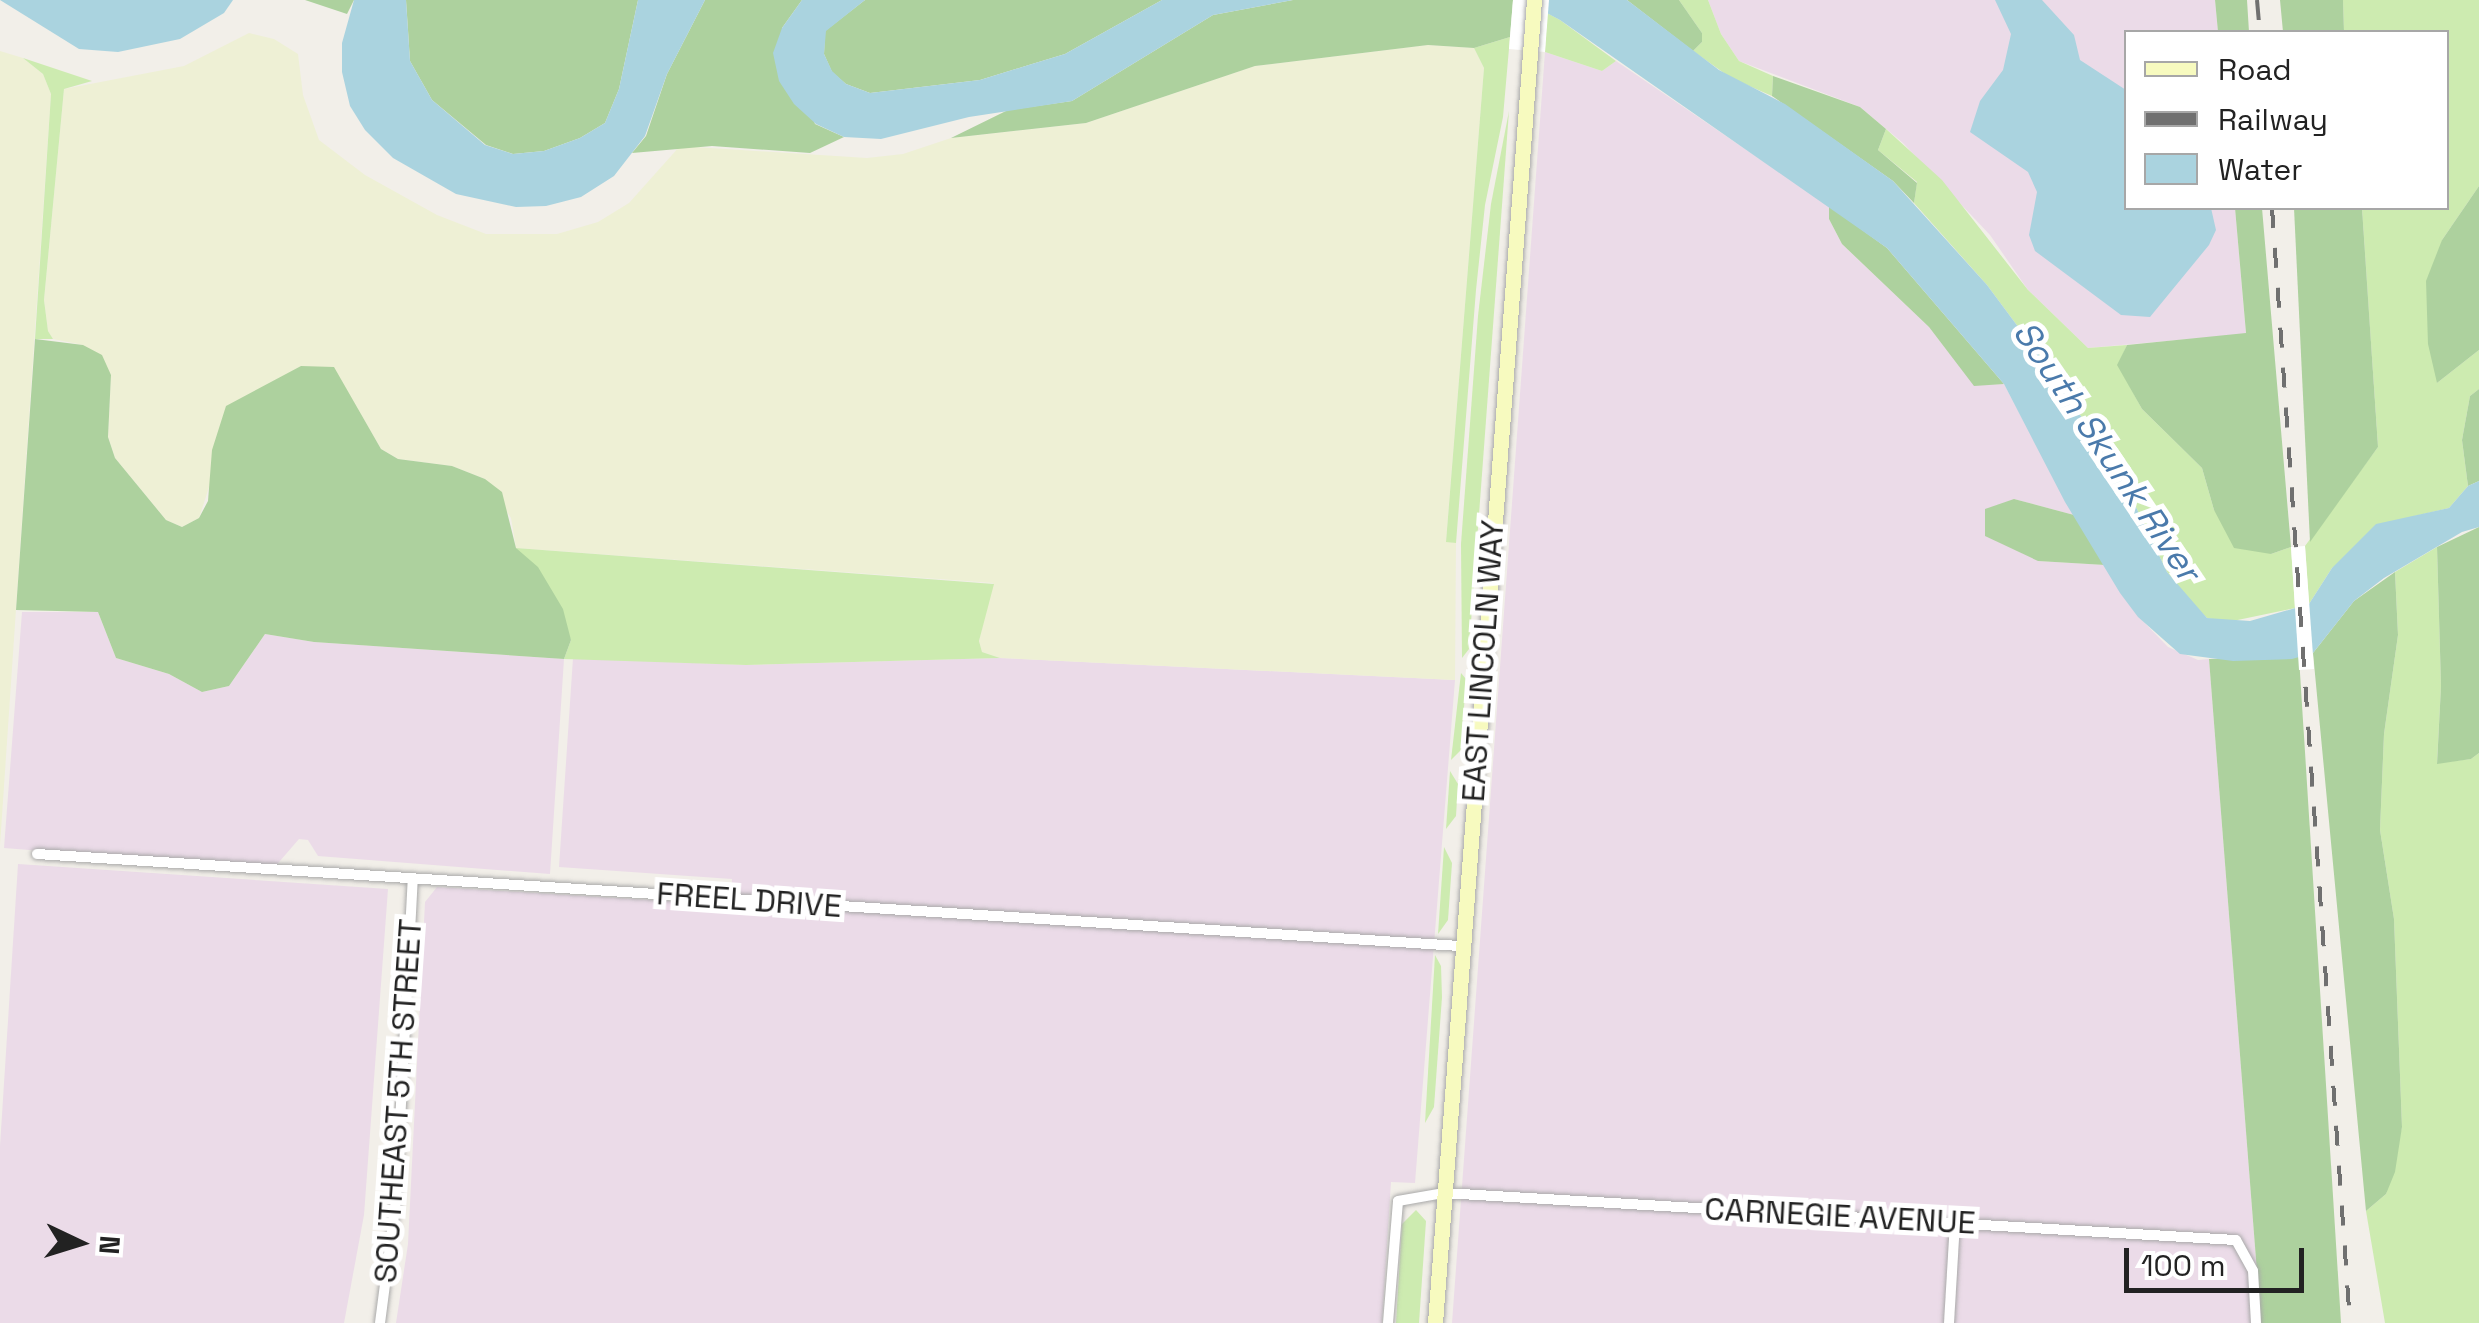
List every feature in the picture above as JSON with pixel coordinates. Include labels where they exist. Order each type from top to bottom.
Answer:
[{"type":"main road","name":"EAST LINCOLN WAY","points":[[1435,1323],[1534,0]]},
{"type":"street","name":"FREEL DRIVE","points":[[38,854],[1461,946]]},
{"type":"street","name":"SOUTHEAST 5TH STREET","points":[[380,1323],[396,1199],[413,878]]},
{"type":"street","name":"CARNEGIE AVENUE","points":[[1388,1323],[1398,1201],[1444,1193],[2236,1240],[2253,1271],[2256,1323]]},
{"type":"street","points":[[1949,1323],[1956,1223]]},
{"type":"shaded area","points":[[1708,0],[2215,0],[2218,30],[2124,30],[2124,210],[2235,210],[2246,334],[2088,348],[2028,290],[1990,235],[1903,143],[1860,107],[1739,61],[1721,34]]},
{"type":"shaded area","points":[[1545,52],[1602,71],[1616,61],[1829,206],[1829,219],[1842,244],[1929,327],[1974,385],[2004,384],[2074,515],[2014,499],[2038,561],[2105,565],[2138,616],[2168,647],[2198,660],[2209,659],[2261,1323],[1452,1323]]},
{"type":"shaded area","points":[[22,612],[98,612],[116,658],[169,674],[202,692],[229,686],[265,634],[314,642],[564,659],[550,874],[318,856],[308,840],[299,839],[273,869],[4,848]]},
{"type":"shaded area","points":[[573,658],[746,665],[1000,658],[1455,680],[1415,1183],[1391,1182],[1382,1323],[396,1323],[408,1244],[425,902],[437,887],[731,905],[732,879],[559,867]]},
{"type":"shaded area","points":[[18,864],[388,889],[364,1215],[344,1323],[0,1323],[0,1146]]},
{"type":"green space","points":[[305,0],[354,0],[347,14]]},
{"type":"green space","points":[[406,0],[638,0],[619,89],[605,123],[580,138],[544,151],[513,154],[486,145],[432,100],[410,61]]},
{"type":"green space","points":[[705,0],[802,0],[782,28],[815,124],[844,137],[810,153],[712,146],[632,153],[646,136],[667,74]]},
{"type":"green space","points":[[865,0],[1162,0],[1065,54],[980,80],[870,93],[846,84],[832,72],[824,54],[825,31]]},
{"type":"green space","points":[[1293,0],[1513,0],[1510,37],[1474,48],[1428,45],[1255,66],[1086,123],[951,138],[1008,110],[1072,101],[1213,15]]},
{"type":"green space","points":[[1627,0],[1679,0],[1702,33],[1702,42],[1693,51]]},
{"type":"green space","points":[[1679,0],[1708,0],[1721,34],[1739,61],[1773,76],[1772,96],[1731,78],[1693,51],[1702,42],[1702,33]]},
{"type":"green space","points":[[2215,0],[2247,0],[2249,30],[2218,30]]},
{"type":"green space","points":[[2280,0],[2343,0],[2344,30],[2283,30]]},
{"type":"green space","points":[[2343,0],[2479,0],[2479,186],[2442,240],[2437,383],[2479,350],[2479,389],[2470,396],[2462,440],[2468,486],[2449,508],[2415,516],[2332,568],[2309,604],[2305,546],[2378,447],[2362,210],[2449,210],[2449,30],[2344,30]]},
{"type":"green space","points":[[1547,13],[1616,61],[1602,71],[1545,52]]},
{"type":"green space","points":[[249,33],[274,39],[298,54],[303,95],[319,140],[365,175],[437,215],[486,234],[557,234],[598,222],[629,203],[680,146],[867,158],[903,154],[951,138],[1086,123],[1255,66],[1428,45],[1474,48],[1484,68],[1446,541],[1456,543],[1455,680],[1000,658],[982,652],[979,641],[993,583],[516,548],[511,518],[485,479],[452,466],[398,459],[381,449],[333,367],[211,481],[199,518],[182,527],[166,520],[115,458],[108,437],[111,375],[83,345],[53,339],[48,331],[44,300],[64,89],[184,66]]},
{"type":"green space","points":[[1510,37],[1503,117],[1485,205],[1456,543],[1446,542],[1484,68],[1474,48]]},
{"type":"green space","points":[[0,51],[23,58],[43,74],[51,94],[0,845]]},
{"type":"green space","points":[[23,58],[92,81],[64,89],[44,300],[48,331],[53,339],[35,339],[51,94],[43,74]]},
{"type":"green space","points":[[1773,76],[1860,107],[1886,129],[1878,150],[1917,183],[1914,203],[1893,181],[1772,96]]},
{"type":"green space","points":[[1509,111],[1469,649],[1462,658],[1461,544],[1478,316],[1491,204]]},
{"type":"green space","points":[[1886,129],[1942,180],[2028,290],[2088,348],[2127,345],[2118,365],[2142,409],[2202,468],[2214,510],[2271,554],[2291,547],[2295,608],[2228,622],[2207,618],[2187,597],[2167,572],[2124,482],[2054,375],[1987,285],[1914,203],[1917,182],[1878,150]]},
{"type":"green space","points":[[2479,186],[2479,350],[2437,383],[2428,344],[2426,281],[2442,240]]},
{"type":"green space","points":[[1829,206],[1887,248],[2004,384],[1974,386],[1929,327],[1842,244],[1829,219]]},
{"type":"green space","points":[[2235,210],[2262,210],[2291,547],[2271,554],[2234,548],[2214,510],[2202,468],[2142,409],[2117,365],[2127,345],[2246,333]]},
{"type":"green space","points":[[2294,210],[2362,210],[2378,447],[2310,542]]},
{"type":"green space","points":[[35,339],[83,345],[102,355],[111,375],[108,437],[115,458],[166,520],[182,527],[199,518],[208,501],[212,450],[226,406],[301,366],[334,367],[381,449],[398,459],[452,466],[485,479],[502,492],[516,548],[538,567],[563,609],[571,640],[564,659],[314,642],[265,634],[229,686],[202,692],[169,674],[116,658],[98,612],[16,610]]},
{"type":"green space","points":[[2479,389],[2479,481],[2468,486],[2462,440],[2470,396]]},
{"type":"green space","points":[[2014,499],[2074,515],[2105,565],[2038,561],[1985,536],[1985,509]]},
{"type":"green space","points":[[2479,527],[2479,753],[2471,759],[2437,764],[2441,686],[2437,547]]},
{"type":"green space","points":[[2437,547],[2441,686],[2437,763],[2471,759],[2479,753],[2479,1323],[2385,1323],[2366,1211],[2386,1194],[2402,1127],[2394,919],[2380,830],[2384,734],[2398,635],[2395,572]]},
{"type":"green space","points":[[516,548],[994,584],[979,641],[982,652],[1000,658],[746,665],[564,659],[571,640]]},
{"type":"green space","points":[[2395,572],[2398,635],[2384,734],[2380,830],[2394,919],[2402,1127],[2395,1172],[2386,1194],[2366,1211],[2313,653],[2354,601]]},
{"type":"green space","points":[[2299,657],[2341,1323],[2261,1323],[2209,659]]},
{"type":"green space","points":[[1461,673],[1466,679],[1461,750],[1451,760]]},
{"type":"green space","points":[[1450,771],[1458,784],[1456,816],[1446,829]]},
{"type":"green space","points":[[1444,847],[1452,863],[1448,920],[1438,934]]},
{"type":"green space","points":[[1435,955],[1441,966],[1442,997],[1434,1107],[1425,1123]]},
{"type":"green space","points":[[1416,1210],[1426,1221],[1419,1323],[1396,1323],[1402,1224]]},
{"type":"water","points":[[0,0],[233,0],[224,13],[180,39],[118,52],[79,49]]},
{"type":"water","points":[[354,0],[406,0],[410,61],[432,100],[485,145],[513,154],[544,151],[580,138],[605,123],[619,89],[638,0],[705,0],[667,74],[645,136],[614,176],[581,197],[546,206],[516,207],[456,194],[393,158],[365,130],[350,106],[342,72],[342,43]]},
{"type":"water","points":[[802,0],[865,0],[826,31],[824,54],[832,71],[846,84],[870,93],[980,80],[1065,54],[1162,0],[1293,0],[1213,15],[1072,101],[969,117],[881,139],[844,137],[816,124],[794,104],[779,81],[773,53],[782,28]]},
{"type":"water","name":"South Skunk River","points":[[1522,0],[1627,0],[1719,70],[1785,104],[1893,181],[1987,285],[2054,375],[2124,482],[2167,572],[2207,618],[2250,621],[2309,604],[2332,568],[2376,524],[2449,508],[2468,486],[2479,481],[2479,527],[2462,532],[2384,578],[2354,601],[2313,653],[2292,659],[2233,661],[2180,654],[2138,617],[2120,593],[2065,502],[2004,384],[1887,248],[1560,20]]},
{"type":"water","points":[[1995,0],[2042,0],[2074,35],[2080,60],[2124,89],[2124,210],[2211,210],[2216,230],[2209,245],[2150,317],[2121,315],[2035,251],[2029,235],[2037,192],[2028,172],[1970,132],[1980,101],[2003,70],[2011,34]]},
{"type":"pier","points":[[1513,0],[1549,0],[1545,52],[1509,49]]},
{"type":"pier","points":[[2305,546],[2314,669],[2299,670],[2291,547]]},
{"type":"railway","points":[[2257,0],[2260,30]]},
{"type":"railway","points":[[2272,210],[2350,1323]]}]
